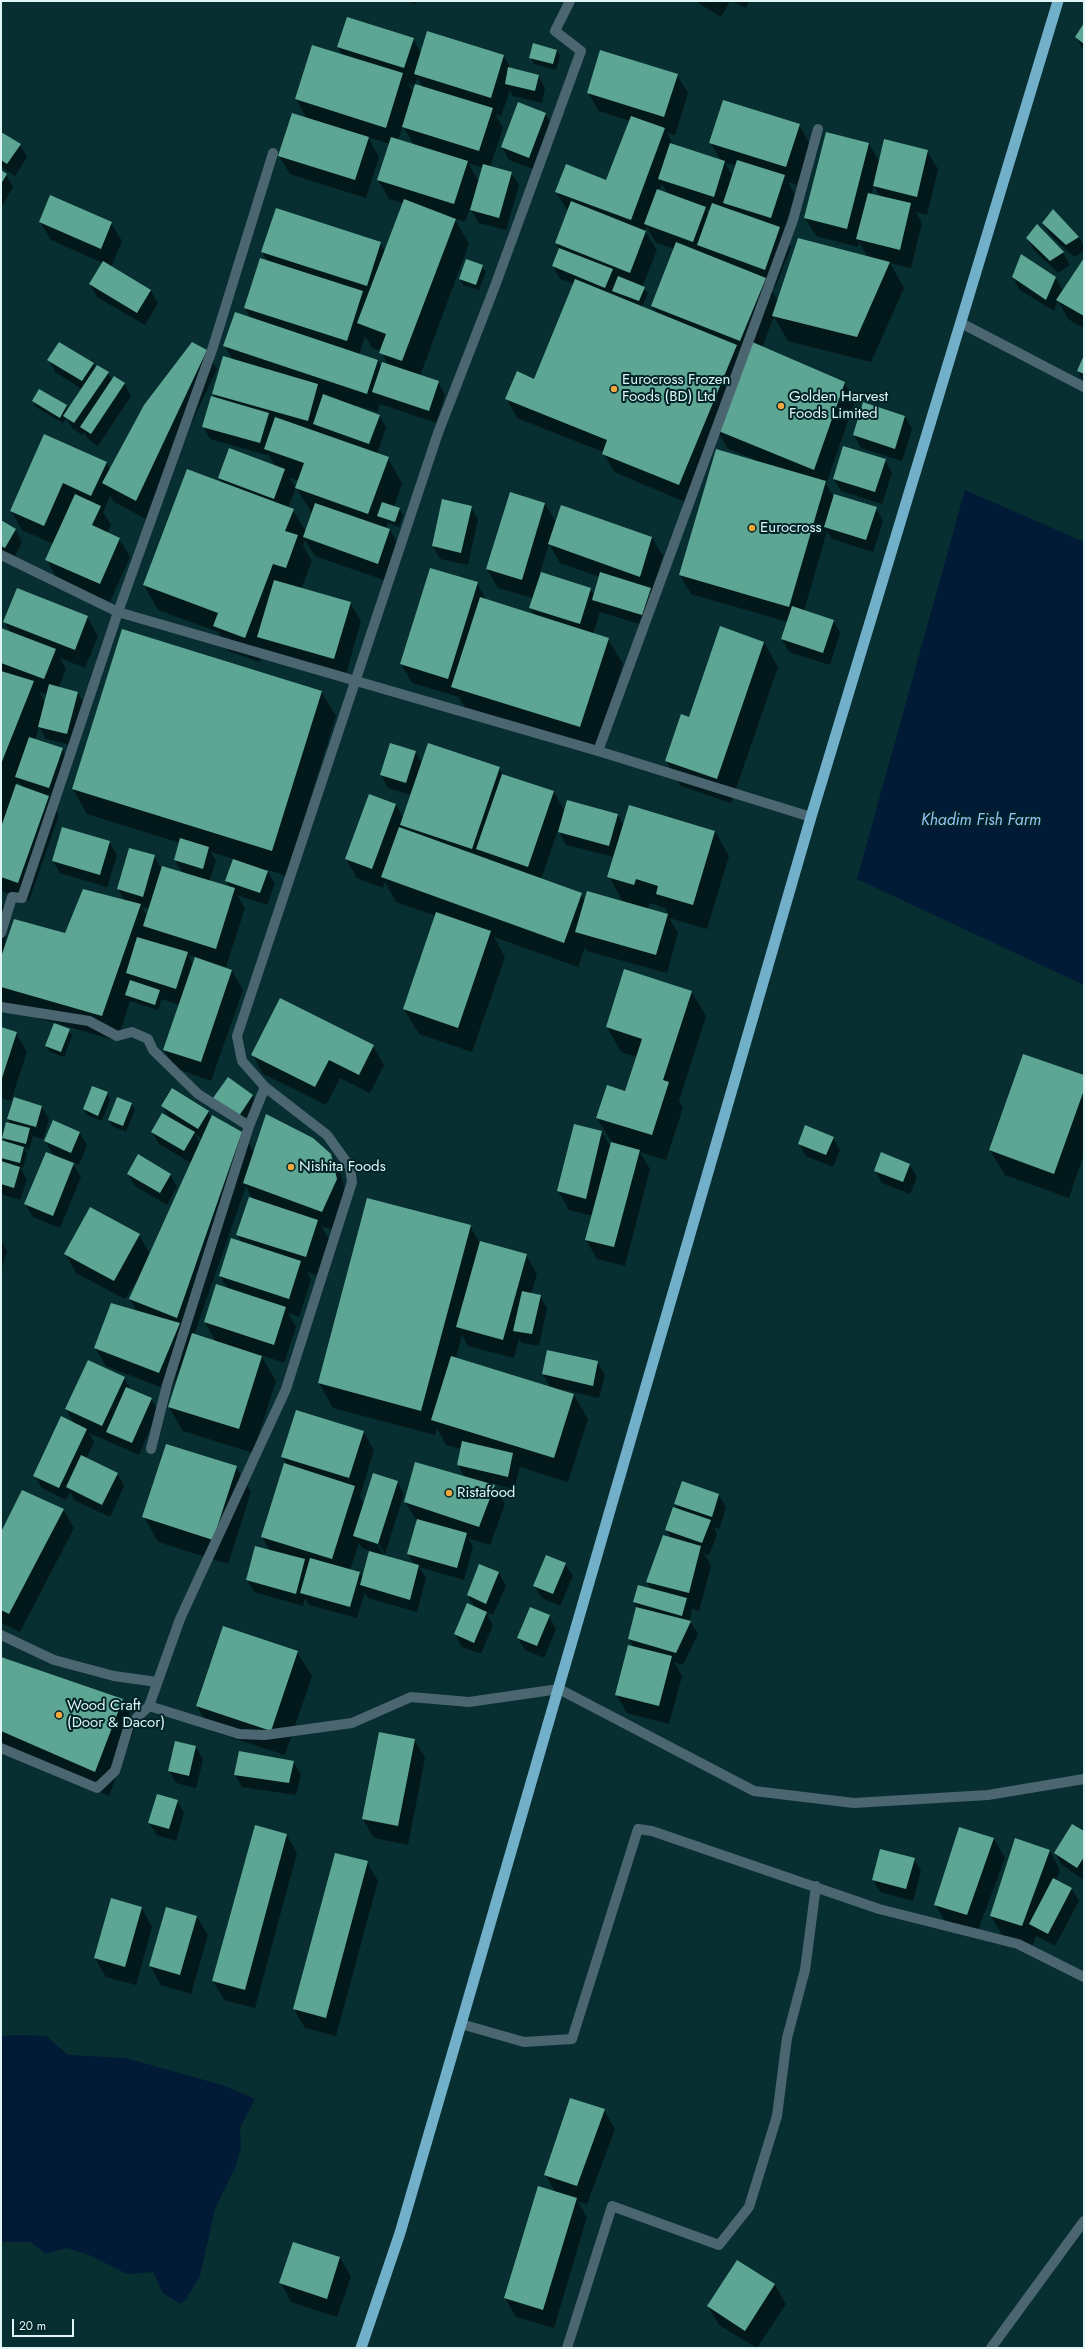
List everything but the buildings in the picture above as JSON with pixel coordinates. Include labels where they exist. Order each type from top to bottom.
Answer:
[{"type":"highway","points":[[361,2348],[400,2233],[811,817],[1058,1]]},
{"type":"street","points":[[1,1748],[97,1788],[115,1771],[129,1726],[149,1706],[180,1619],[286,1388],[352,1182],[350,1167],[327,1135],[265,1087],[242,1061],[237,1036],[438,433],[496,286],[581,52],[555,31],[570,1]]},
{"type":"street","points":[[598,751],[794,220],[818,129]]},
{"type":"street","points":[[1,933],[12,897],[22,898],[118,612],[212,347],[273,153]]},
{"type":"street","points":[[961,323],[1084,387]]},
{"type":"street","points":[[1,555],[118,612],[598,751],[811,817]]},
{"type":"street","points":[[1,1007],[89,1021],[117,1036],[132,1032],[148,1039],[154,1050],[198,1094],[249,1126]]},
{"type":"street","points":[[151,1449],[167,1385],[249,1126],[265,1087]]},
{"type":"street","points":[[1,1635],[54,1660],[114,1676],[157,1682]]},
{"type":"street","points":[[149,1706],[239,1734],[265,1735],[352,1723],[411,1697],[469,1702],[559,1689],[754,1790],[854,1803],[988,1795],[1084,1779]]},
{"type":"street","points":[[461,2024],[524,2042],[572,2039],[638,1830],[652,1831],[816,1886],[878,1909],[1018,1944],[1084,1977]]},
{"type":"street","points":[[566,2348],[612,2206],[719,2245],[749,2207],[777,2116],[787,2038],[805,1970],[816,1886]]},
{"type":"street","points":[[991,2348],[1084,2221]]},
{"type":"water","name":"Khadim Fish Farm","points":[[965,490],[1084,542],[1084,985],[857,879]]},
{"type":"water","points":[[1,2036],[46,2036],[68,2055],[126,2058],[225,2086],[255,2099],[240,2128],[241,2148],[235,2168],[215,2209],[200,2276],[186,2299],[181,2304],[163,2293],[153,2272],[127,2274],[89,2255],[67,2248],[46,2254],[31,2242],[1,2242]]},
{"type":"place","name":"Eurocross Frozen Foods (BD) Ltd","points":[[614,389]]},
{"type":"place","name":"Golden Harvest Foods Limited","points":[[781,406]]},
{"type":"place","name":"Eurocross","points":[[752,528]]},
{"type":"place","name":"Nishita Foods","points":[[291,1167]]},
{"type":"place","name":"Ristafood","points":[[449,1493]]},
{"type":"place","name":"Wood Craft (Door & Dacor)","points":[[59,1715]]}]
